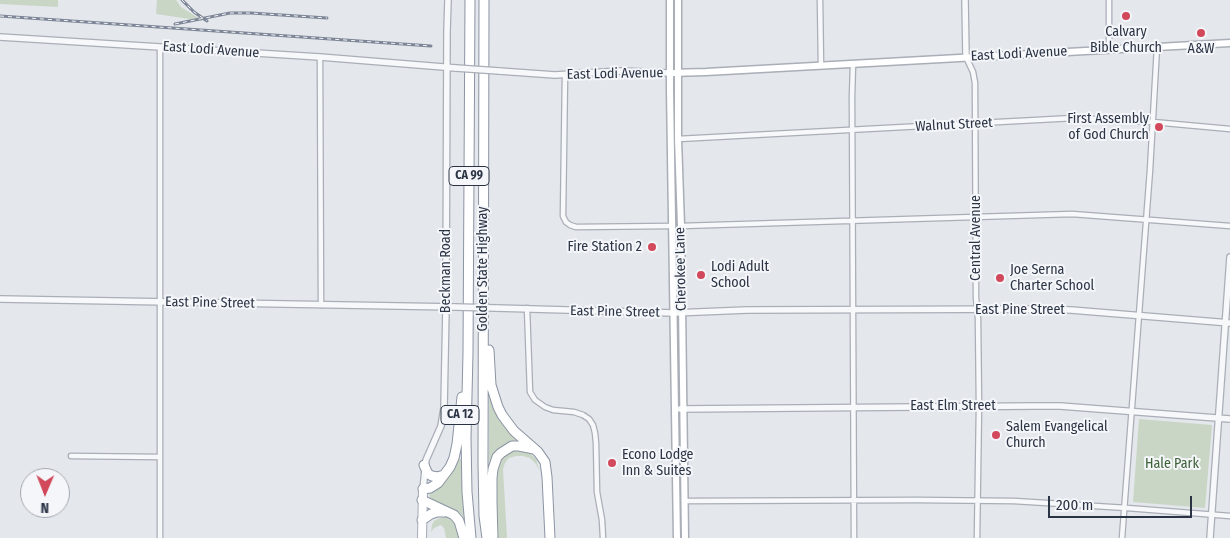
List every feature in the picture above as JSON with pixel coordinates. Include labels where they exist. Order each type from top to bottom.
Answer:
[{"type":"highway","name":"Golden State Highway","points":[[470,0],[466,446],[471,538]]},
{"type":"highway","name":"Golden State Highway","points":[[484,0],[482,313],[484,344],[484,516],[487,538]]},
{"type":"highway","points":[[482,313],[489,344],[490,375],[495,402],[514,431],[542,456],[546,462],[550,538]]},
{"type":"highway","name":"CA 12","points":[[444,476],[454,458],[457,444],[464,372],[468,353]]},
{"type":"highway","points":[[493,538],[492,478],[497,458],[512,446],[534,449]]},
{"type":"highway","points":[[424,466],[428,474],[432,476],[444,476]]},
{"type":"highway","points":[[423,489],[430,488],[444,476]]},
{"type":"highway","points":[[422,500],[454,516],[459,521],[464,538]]},
{"type":"highway","points":[[422,520],[437,512],[450,513]]},
{"type":"main road","name":"Cherokee Lane","points":[[670,0],[677,538]]},
{"type":"main road","name":"Cherokee Lane","points":[[678,0],[678,140],[685,538]]},
{"type":"main road","name":"East Lodi Avenue","points":[[670,73],[1230,43]]},
{"type":"main road","name":"Beckman Road","points":[[422,538],[423,489]]},
{"type":"street","name":"Beckman Road","points":[[423,489],[424,466],[443,417],[446,307],[448,0]]},
{"type":"street","points":[[820,0],[820,66]]},
{"type":"street","name":"Central Avenue","points":[[965,0],[966,57],[973,72],[975,83],[976,124],[975,217],[979,406],[977,538]]},
{"type":"street","points":[[1109,0],[1110,50]]},
{"type":"street","name":"East Lodi Avenue","points":[[0,37],[320,57],[545,74],[620,70],[670,73]]},
{"type":"street","points":[[160,47],[160,538]]},
{"type":"street","points":[[1122,538],[1158,47]]},
{"type":"street","points":[[320,57],[321,305]]},
{"type":"street","points":[[853,64],[854,538]]},
{"type":"street","points":[[565,74],[563,216],[566,222],[576,227],[672,226]]},
{"type":"street","name":"Walnut Street","points":[[678,140],[1074,118],[1153,122],[1230,129]]},
{"type":"street","points":[[680,226],[1072,214],[1230,226]]},
{"type":"street","points":[[1210,538],[1228,322],[1230,257]]},
{"type":"street","name":"East Pine Street","points":[[0,299],[527,308],[674,313],[736,310],[1052,309],[1228,322]]},
{"type":"street","points":[[527,308],[530,392],[535,400],[545,407],[583,415],[593,425],[596,443],[597,492],[603,538]]},
{"type":"street","name":"East Elm Street","points":[[675,409],[1060,406],[1230,419]]},
{"type":"street","points":[[71,456],[160,457]]},
{"type":"street","points":[[684,501],[916,500],[1048,502],[1230,516]]},
{"type":"green space","points":[[0,0],[58,0],[58,7],[0,4]]},
{"type":"green space","points":[[157,0],[176,0],[181,7],[203,21],[156,14]]},
{"type":"green space","points":[[489,399],[492,399],[516,437],[514,443],[509,444],[489,477]]},
{"type":"green space","name":"Hale Park","points":[[1139,419],[1212,425],[1205,508],[1133,502]]},
{"type":"green space","points":[[518,450],[531,454],[536,459],[540,472],[530,458],[523,456],[509,458],[505,463],[503,469],[507,538],[497,538],[497,473],[499,463],[504,456]]},
{"type":"green space","points":[[457,459],[461,459],[465,518],[457,511],[434,501],[429,494],[442,485],[451,473]]},
{"type":"green space","points":[[446,517],[453,521],[460,538],[446,538],[444,528],[441,525],[434,528],[431,532],[434,521]]},
{"type":"railway","points":[[182,0],[207,21]]},
{"type":"railway","points":[[175,24],[230,13],[327,18]]},
{"type":"railway","points":[[0,16],[431,46]]},
{"type":"place","name":"Calvary Bible Church","points":[[1126,16]]},
{"type":"place","name":"A&W","points":[[1201,33]]},
{"type":"place","name":"First Assembly of God Church","points":[[1159,127]]},
{"type":"place","name":"Fire Station 2","points":[[652,247]]},
{"type":"place","name":"Lodi Adult School","points":[[701,275]]},
{"type":"place","name":"Joe Serna Charter School","points":[[1000,278]]},
{"type":"place","name":"Salem Evangelical Church","points":[[996,435]]},
{"type":"place","name":"Econo Lodge Inn & Suites","points":[[612,463]]}]
